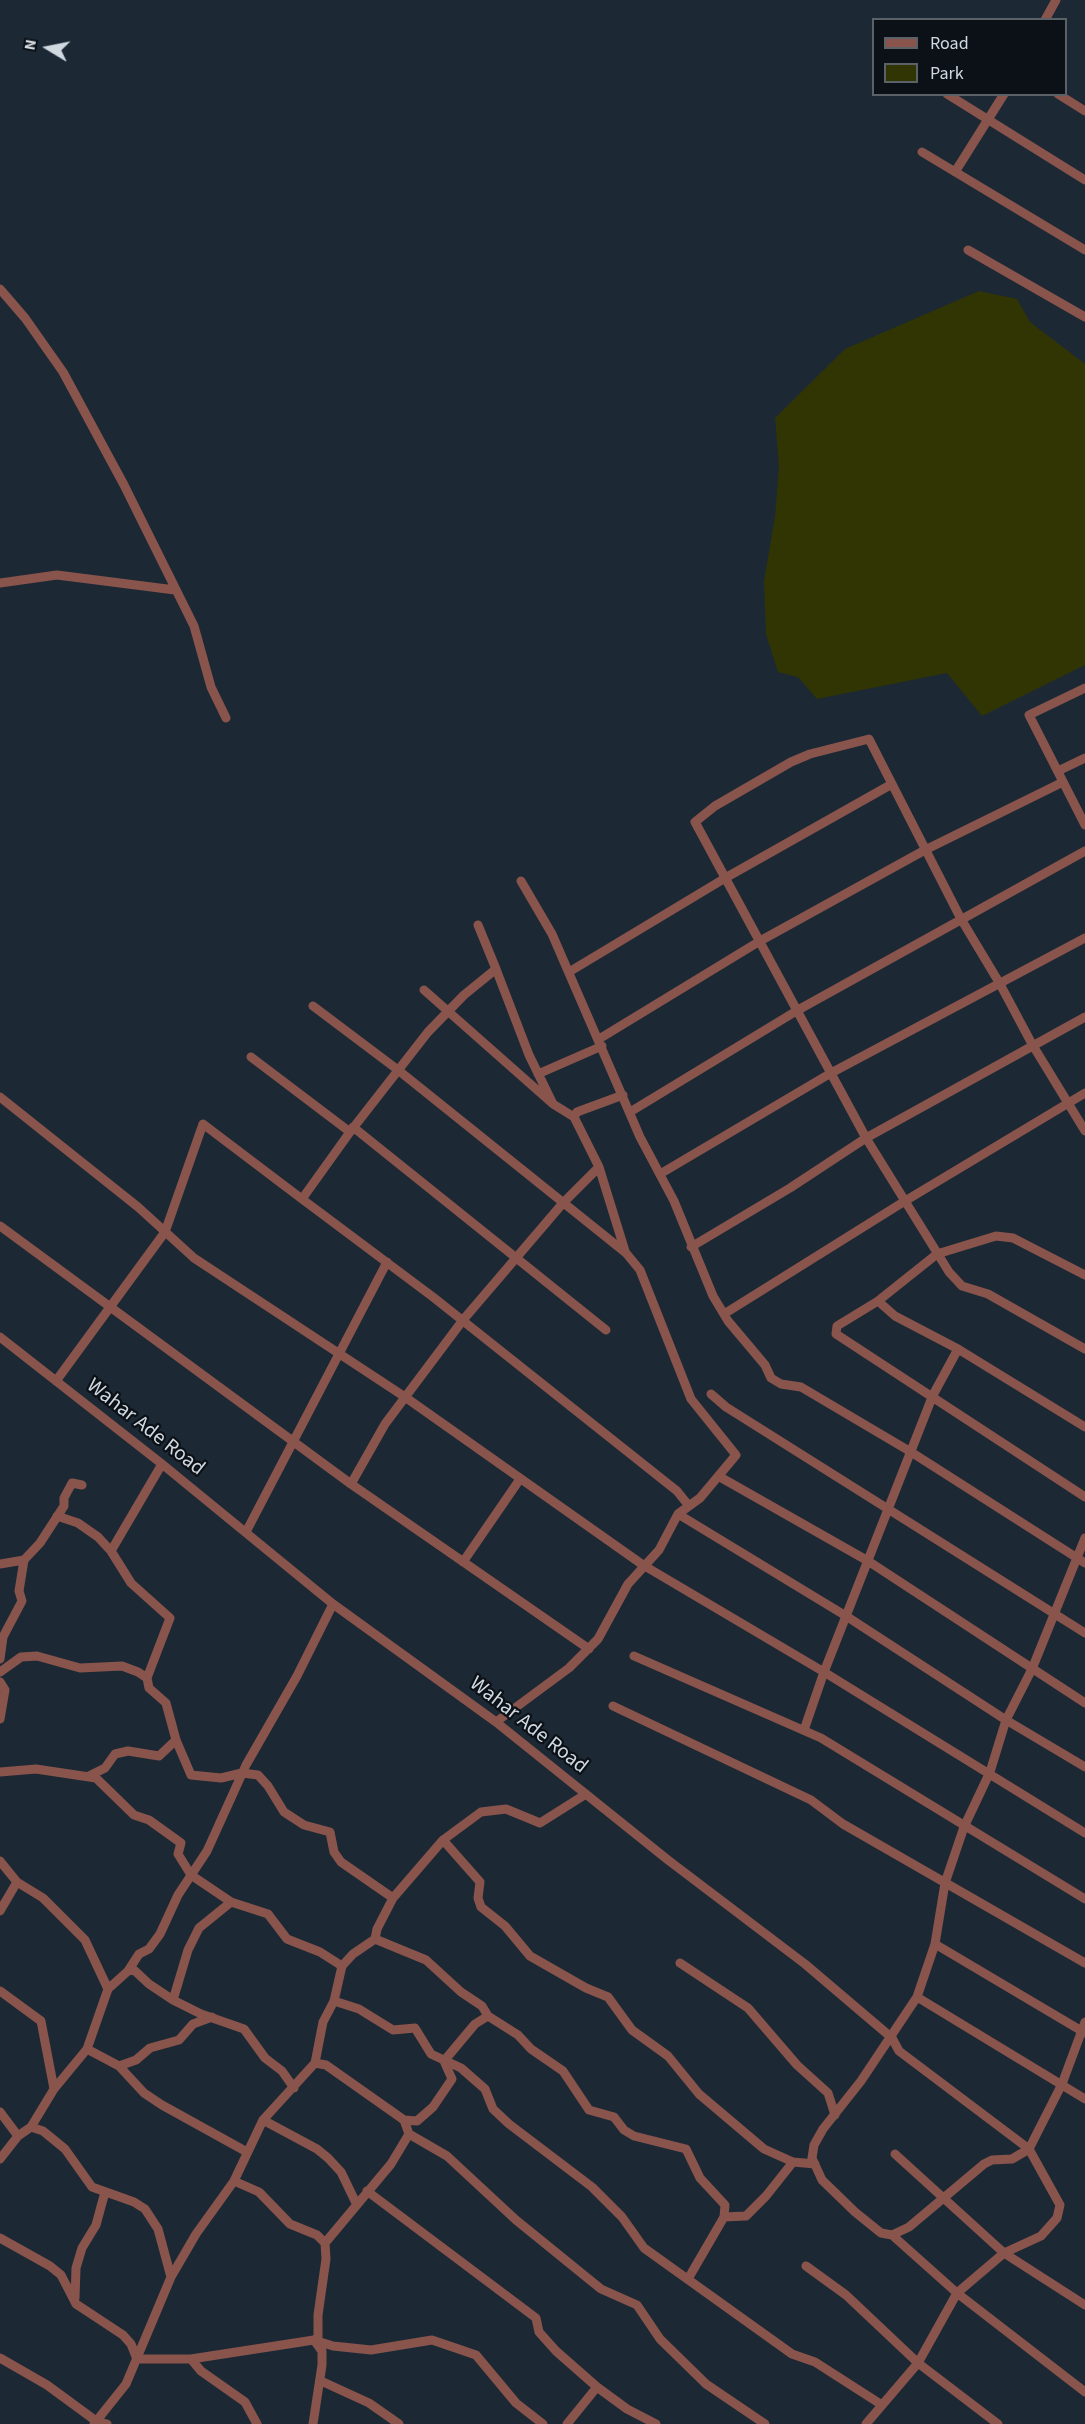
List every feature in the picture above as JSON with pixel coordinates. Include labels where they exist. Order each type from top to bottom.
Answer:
[{"type":"street","points":[[1046,18],[1056,0]]},
{"type":"street","points":[[950,96],[1085,180]]},
{"type":"street","points":[[955,172],[1003,96]]},
{"type":"street","points":[[1061,96],[1085,111]]},
{"type":"street","points":[[922,152],[1085,250]]},
{"type":"street","points":[[968,250],[1085,317]]},
{"type":"street","points":[[0,289],[25,318],[63,372],[124,485],[194,627],[211,687],[226,718]]},
{"type":"street","points":[[0,583],[57,574],[175,590]]},
{"type":"street","points":[[1085,688],[1029,715],[1085,825]]},
{"type":"street","points":[[1085,1131],[1032,1044],[1000,984],[961,919],[869,739],[810,754],[791,762],[715,806],[695,822],[727,877],[866,1138],[937,1254],[962,1286],[988,1294],[1085,1349]]},
{"type":"street","points":[[1058,771],[1085,758]]},
{"type":"street","points":[[538,1074],[601,1043],[760,941],[925,850],[1063,782]]},
{"type":"street","points":[[569,972],[727,877],[892,784]]},
{"type":"street","points":[[630,1112],[798,1010],[1085,851]]},
{"type":"street","points":[[521,881],[552,934],[691,1247],[724,1314],[765,1365],[771,1378],[781,1384],[801,1387],[911,1452],[1081,1560]]},
{"type":"street","points":[[478,925],[538,1074],[553,1104]]},
{"type":"street","points":[[660,1174],[831,1073],[1085,938]]},
{"type":"street","points":[[302,1198],[398,1070],[448,1011],[496,969]]},
{"type":"street","points":[[424,990],[553,1104],[574,1117],[599,1167],[626,1252]]},
{"type":"street","points":[[313,1006],[398,1070],[626,1252],[639,1270],[691,1400],[736,1455],[720,1477],[678,1514],[659,1550],[628,1584],[598,1640],[553,1682],[496,1722]]},
{"type":"street","points":[[691,1247],[790,1188],[866,1138],[1032,1044],[1085,1017]]},
{"type":"street","points":[[251,1057],[351,1130],[606,1330]]},
{"type":"street","points":[[724,1314],[905,1201],[1085,1093]]},
{"type":"street","points":[[574,1117],[577,1112],[623,1095]]},
{"type":"street","points":[[0,1097],[194,1258],[405,1397],[643,1566],[990,1772],[1085,1833]]},
{"type":"street","points":[[56,1381],[112,1308],[165,1232],[203,1124],[463,1320],[677,1491],[689,1506]]},
{"type":"street","points":[[351,1484],[385,1424],[463,1320],[563,1203],[599,1167]]},
{"type":"street","points":[[0,1226],[351,1484],[589,1649]]},
{"type":"street","points":[[1085,1275],[1013,1238],[996,1236],[937,1254],[879,1301],[837,1326],[836,1334],[933,1395],[1085,1497]]},
{"type":"street","points":[[246,1532],[387,1262]]},
{"type":"street","points":[[879,1301],[895,1316],[958,1349],[1085,1427]]},
{"type":"street","name":"Wahar Ade Road","points":[[0,1337],[162,1464],[333,1604],[496,1722],[805,1964],[892,2038],[899,2051],[1029,2149]]},
{"type":"street","points":[[804,1730],[824,1672],[933,1395],[958,1349]]},
{"type":"street","points":[[711,1394],[726,1407],[887,1510],[1085,1633]]},
{"type":"street","points":[[111,1551],[131,1514],[157,1477],[162,1464]]},
{"type":"street","points":[[720,1477],[868,1561],[1085,1703]]},
{"type":"street","points":[[463,1562],[520,1479]]},
{"type":"street","points":[[0,1659],[3,1637],[22,1601],[19,1591],[24,1560],[40,1543],[64,1506],[64,1498],[72,1483],[82,1485]]},
{"type":"street","points":[[678,1514],[846,1616],[1006,1720],[1085,1767]]},
{"type":"street","points":[[57,1516],[89,1530],[111,1551],[131,1583],[170,1618],[147,1678],[149,1688],[166,1703],[176,1740],[191,1775],[221,1778],[242,1773],[258,1775],[268,1786],[284,1812],[295,1821],[330,1832],[334,1852],[341,1862],[393,1898]]},
{"type":"street","points":[[1085,1538],[1081,1560],[1053,1614],[1032,1669],[1006,1720],[990,1772],[964,1827],[945,1883],[935,1944],[917,1997],[892,2038],[814,2145],[812,2158],[822,2180],[833,2192],[881,2233],[892,2235],[957,2293],[1085,2392]]},
{"type":"street","points":[[0,1564],[24,1560]]},
{"type":"street","points":[[0,2159],[18,2136],[31,2127],[54,2089],[87,2049],[108,1989],[128,1971],[139,1954],[149,1949],[160,1934],[178,1894],[207,1851],[242,1773],[333,1604]]},
{"type":"street","points":[[0,1672],[21,1657],[37,1656],[80,1668],[122,1666],[147,1678]]},
{"type":"street","points":[[633,1656],[804,1730],[1085,1899]]},
{"type":"street","points":[[0,1682],[5,1690],[0,1719]]},
{"type":"street","points":[[613,1706],[811,1800],[843,1824],[1085,1963]]},
{"type":"street","points":[[88,1776],[105,1767],[115,1754],[128,1751],[159,1756],[176,1740]]},
{"type":"street","points":[[0,1772],[36,1769],[88,1776],[102,1784],[134,1815],[149,1820],[181,1843],[177,1854],[191,1875],[231,1902],[268,1914],[287,1939],[320,1952],[342,1966]]},
{"type":"street","points":[[95,2423],[126,2384],[171,2277],[196,2234],[234,2181],[262,2120],[315,2063],[323,2022],[333,2001],[342,1966],[353,1954],[369,1946],[375,1939],[376,1929],[393,1898],[442,1840],[481,1812],[506,1809],[540,1823],[586,1794]]},
{"type":"street","points":[[442,1840],[480,1882],[478,1898],[481,1907],[505,1926],[530,1956],[586,1988],[608,1997],[632,2030],[668,2056],[699,2094],[764,2149],[793,2162],[815,2164]]},
{"type":"street","points":[[0,1861],[17,1882],[43,1898],[75,1929],[92,1951],[101,1978],[108,1989]]},
{"type":"street","points":[[0,1911],[17,1882]]},
{"type":"street","points":[[173,2000],[195,1934],[205,1920],[231,1902]]},
{"type":"street","points":[[375,1939],[426,1960],[461,1992],[482,2006],[488,2016],[518,2035],[531,2049],[562,2071],[589,2110],[614,2116],[624,2130],[634,2136],[686,2149],[700,2178],[725,2205],[724,2217],[688,2279]]},
{"type":"street","points":[[892,2235],[909,2227],[984,2164],[992,2160],[1012,2159],[1029,2149],[1062,2084],[1084,2028],[935,1944]]},
{"type":"street","points":[[680,1963],[748,2008],[797,2065],[828,2093],[835,2115]]},
{"type":"street","points":[[128,1971],[134,1970],[149,1984],[173,2000],[244,2029],[268,2061],[282,2071],[294,2088]]},
{"type":"street","points":[[0,1990],[41,2021],[54,2089]]},
{"type":"street","points":[[917,1997],[1085,2099]]},
{"type":"street","points":[[333,2001],[359,2009],[393,2030],[415,2028],[428,2050],[444,2061],[461,2068],[485,2089],[493,2109],[509,2124],[592,2187],[622,2217],[644,2248],[792,2354],[815,2362],[882,2405]]},
{"type":"street","points":[[444,2061],[475,2024],[488,2016]]},
{"type":"street","points":[[119,2066],[136,2060],[150,2048],[179,2040],[193,2024],[212,2017]]},
{"type":"street","points":[[87,2049],[119,2066],[144,2093],[162,2105],[247,2152]]},
{"type":"street","points":[[315,2063],[326,2065],[362,2093],[405,2120],[417,2121],[433,2108],[452,2079],[444,2061]]},
{"type":"street","points":[[0,2112],[18,2136]]},
{"type":"street","points":[[262,2120],[317,2149],[328,2158],[341,2172],[356,2203]]},
{"type":"street","points":[[405,2120],[410,2134],[447,2156],[516,2220],[601,2289],[637,2305],[660,2339],[706,2384],[765,2424]]},
{"type":"street","points":[[31,2127],[43,2131],[54,2139],[76,2162],[92,2187],[134,2202],[152,2217],[164,2245],[171,2277]]},
{"type":"street","points":[[314,2340],[318,2337],[318,2315],[326,2259],[325,2243],[356,2203],[391,2164],[410,2134]]},
{"type":"street","points":[[866,2424],[918,2363],[957,2293],[1004,2253],[1041,2236],[1057,2218],[1060,2205],[1029,2149]]},
{"type":"street","points":[[895,2154],[1004,2253],[1085,2305]]},
{"type":"street","points":[[724,2217],[746,2216],[766,2196],[793,2162]]},
{"type":"street","points":[[234,2181],[259,2192],[290,2224],[317,2235],[325,2243]]},
{"type":"street","points":[[367,2191],[536,2318],[539,2332],[545,2339],[597,2387],[627,2409],[656,2424]]},
{"type":"street","points":[[76,2304],[76,2268],[82,2248],[96,2225],[105,2192]]},
{"type":"street","points":[[0,2238],[50,2266],[61,2276],[76,2304],[123,2335],[137,2360]]},
{"type":"street","points":[[806,2266],[846,2295],[918,2363],[998,2424]]},
{"type":"street","points":[[313,2424],[321,2381],[322,2351],[314,2340]]},
{"type":"street","points":[[137,2360],[191,2359],[314,2340],[333,2346],[370,2350],[432,2340],[476,2355],[516,2403],[543,2424]]},
{"type":"street","points":[[0,2358],[47,2385],[95,2423],[107,2424]]},
{"type":"street","points":[[191,2359],[201,2371],[245,2402],[256,2424]]},
{"type":"street","points":[[321,2381],[369,2403],[399,2424]]},
{"type":"street","points":[[567,2424],[597,2387]]},
{"type":"green space","points":[[979,291],[1017,299],[1030,322],[1085,364],[1085,665],[982,716],[947,673],[817,699],[798,677],[778,672],[766,634],[764,581],[775,516],[779,466],[775,418],[845,349]]}]
